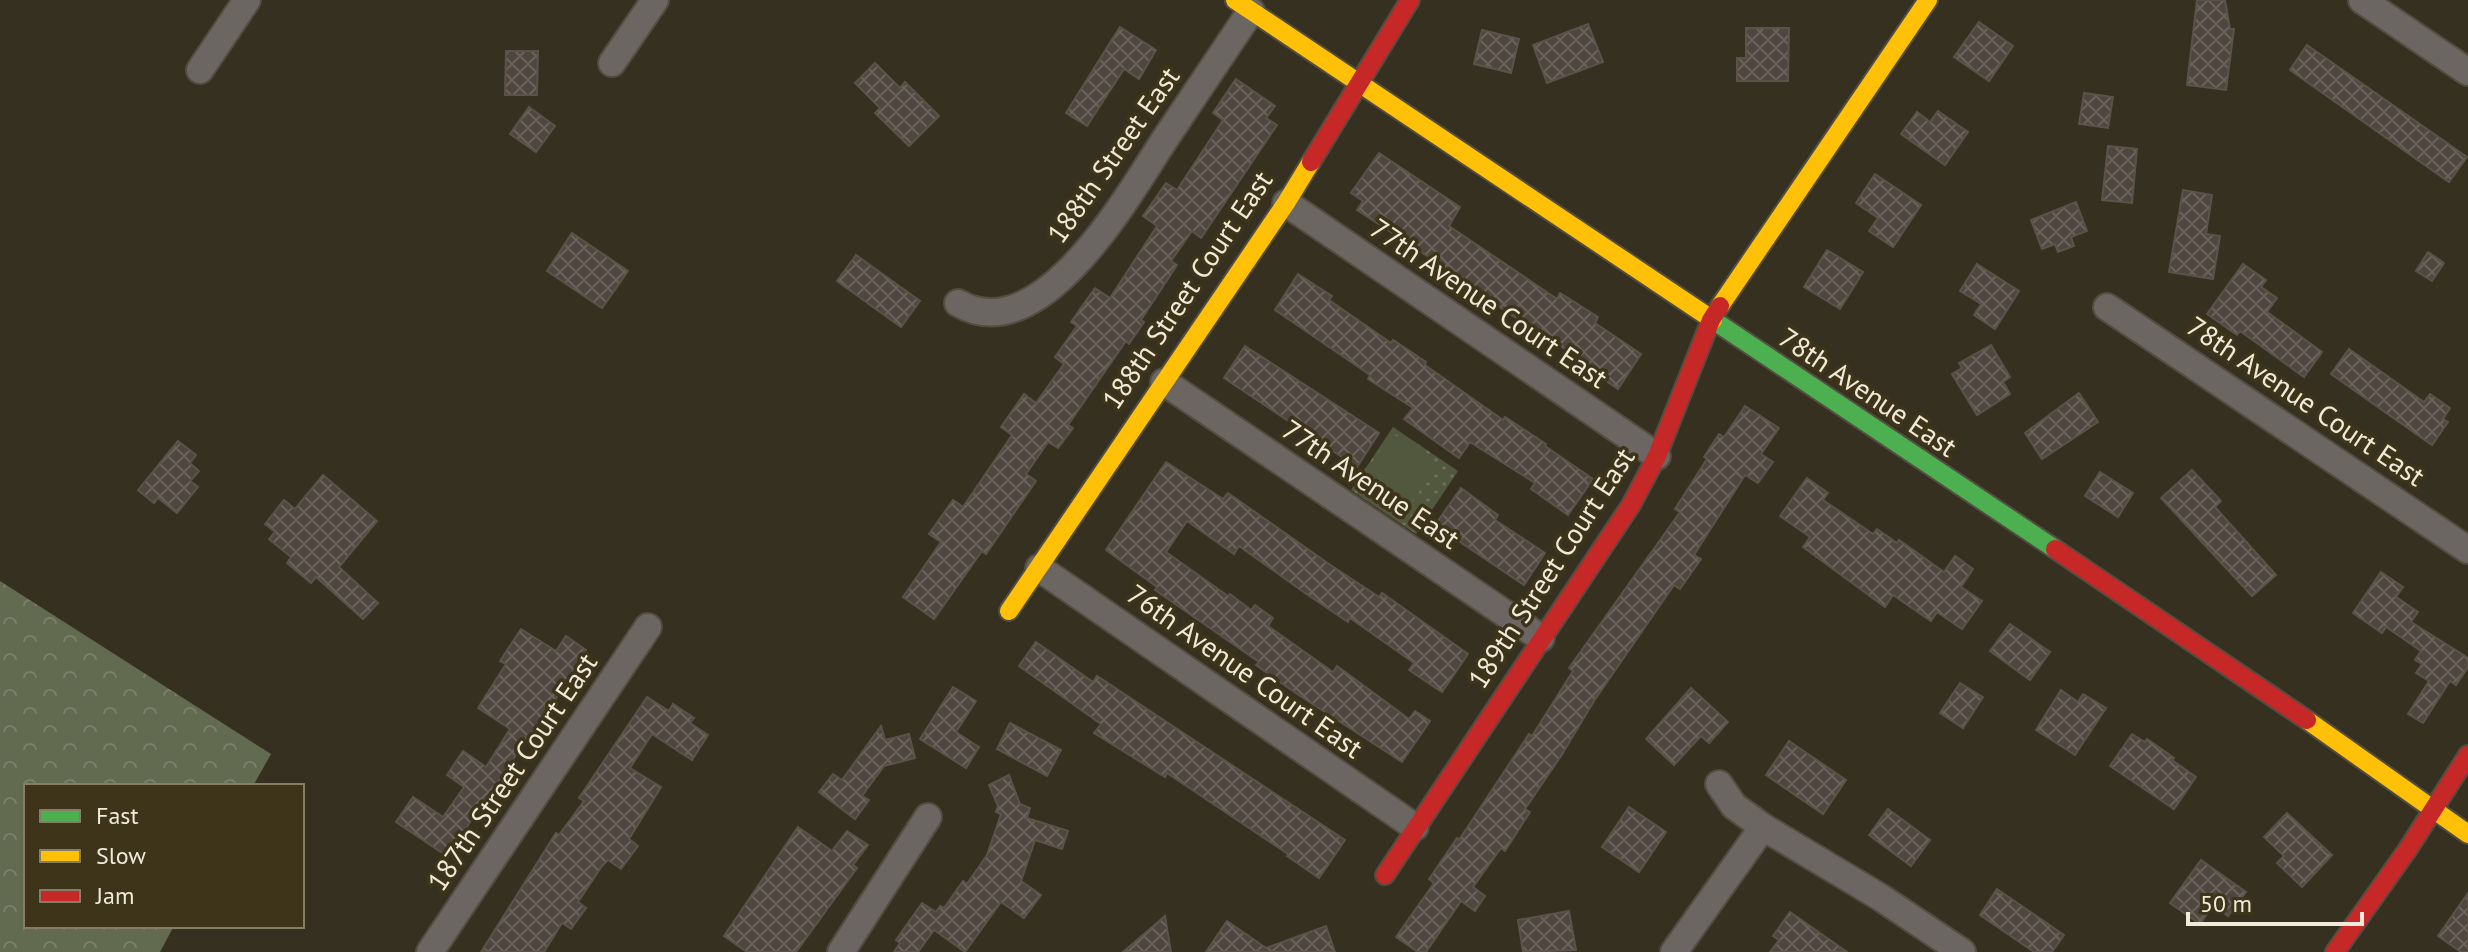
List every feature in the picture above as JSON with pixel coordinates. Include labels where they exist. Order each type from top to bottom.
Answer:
[{"type":"street","points":[[200,70],[247,0]]},
{"type":"street","points":[[612,63],[655,0]]},
{"type":"street","name":"188th Street Court East","points":[[1009,611],[1286,203],[1410,0]]},
{"type":"street","name":"189th Street Court East","points":[[1385,875],[1631,505],[1657,456],[1711,320],[1928,0]]},
{"type":"street","points":[[2362,0],[2468,72]]},
{"type":"street","name":"78th Avenue East","points":[[1243,6],[1360,81],[1711,320],[2249,679],[2468,834]]},
{"type":"street","name":"188th Street East","points":[[958,303],[970,310],[986,313],[1011,309],[1053,285],[1077,264],[1139,178],[1243,6]]},
{"type":"street","name":"77th Avenue Court East","points":[[1286,203],[1657,456]]},
{"type":"street","name":"78th Avenue Court East","points":[[2107,307],[2468,550]]},
{"type":"street","name":"77th Avenue East","points":[[1164,382],[1541,638]]},
{"type":"street","name":"76th Avenue Court East","points":[[1039,568],[1415,827]]},
{"type":"street","name":"187th Street Court East","points":[[430,952],[648,627]]},
{"type":"street","points":[[2335,952],[2408,849],[2468,755]]},
{"type":"street","points":[[1719,784],[1734,806],[1763,827],[1880,897],[1962,952]]},
{"type":"street","points":[[841,952],[928,817]]},
{"type":"street","points":[[1674,952],[1763,827]]},
{"type":"green space","points":[[1393,427],[1458,471],[1416,534],[1351,490]]},
{"type":"green space","points":[[1392,433],[1438,464],[1408,508],[1362,478]]},
{"type":"green space","points":[[0,581],[271,754],[254,784],[24,784],[24,928],[173,928],[160,952],[0,952]]},
{"type":"building","points":[[2197,0],[2225,0],[2230,29],[2234,29],[2226,90],[2187,85]]},
{"type":"building","points":[[1979,22],[2013,46],[1989,81],[1954,57]]},
{"type":"building","points":[[1588,24],[1603,62],[1547,83],[1533,45]]},
{"type":"building","points":[[1120,27],[1156,50],[1139,79],[1124,69],[1087,126],[1066,113]]},
{"type":"building","points":[[1746,28],[1789,28],[1788,81],[1737,81],[1737,58],[1746,58]]},
{"type":"building","points":[[1482,30],[1519,39],[1511,73],[1474,64]]},
{"type":"building","points":[[2307,45],[2467,157],[2449,182],[2290,70]]},
{"type":"building","points":[[506,51],[538,51],[537,95],[505,95]]},
{"type":"building","points":[[875,63],[900,88],[905,82],[939,116],[909,146],[875,113],[880,108],[855,83]]},
{"type":"building","points":[[1236,79],[1275,106],[1266,118],[1277,125],[1201,238],[1192,231],[1171,261],[1177,265],[1141,320],[1144,322],[1129,344],[1126,341],[1068,425],[1073,428],[1058,448],[1048,442],[1026,474],[1036,481],[986,554],[982,551],[934,619],[903,597],[941,542],[929,534],[953,500],[963,507],[1012,435],[1001,427],[1024,394],[1036,403],[1064,364],[1055,357],[1077,326],[1071,322],[1095,288],[1110,298],[1157,226],[1143,216],[1166,183],[1177,190],[1223,120],[1213,113]]},
{"type":"building","points":[[2084,93],[2113,97],[2108,128],[2079,124]]},
{"type":"building","points":[[529,107],[555,126],[536,152],[510,134]]},
{"type":"building","points":[[1938,111],[1968,132],[1945,165],[1901,134],[1917,112],[1930,122]]},
{"type":"building","points":[[2108,146],[2137,149],[2132,203],[2102,200]]},
{"type":"building","points":[[1379,153],[1460,207],[1449,226],[1557,299],[1560,293],[1598,317],[1595,323],[1641,354],[1618,389],[1580,363],[1582,360],[1474,291],[1436,265],[1438,263],[1357,210],[1363,201],[1351,193]]},
{"type":"building","points":[[1875,174],[1921,205],[1893,247],[1869,231],[1878,218],[1856,203]]},
{"type":"building","points":[[2183,190],[2212,195],[2206,234],[2220,236],[2213,279],[2169,272]]},
{"type":"building","points":[[2076,202],[2087,231],[2071,237],[2074,246],[2058,252],[2055,244],[2042,249],[2031,220]]},
{"type":"building","points":[[572,233],[628,271],[602,308],[547,271]]},
{"type":"building","points":[[1827,250],[1863,272],[1840,309],[1804,287]]},
{"type":"building","points":[[2428,252],[2444,263],[2432,281],[2416,271]]},
{"type":"building","points":[[856,255],[920,301],[901,327],[837,281]]},
{"type":"building","points":[[1977,264],[2019,291],[1995,329],[1974,315],[1981,304],[1960,291]]},
{"type":"building","points":[[2243,264],[2266,280],[2261,287],[2277,298],[2267,312],[2322,352],[2304,377],[2240,331],[2237,335],[2207,314]]},
{"type":"building","points":[[1298,274],[1332,296],[1329,300],[1391,343],[1393,340],[1426,362],[1425,365],[1503,420],[1505,417],[1593,479],[1568,515],[1531,489],[1535,483],[1470,442],[1459,458],[1404,419],[1413,408],[1368,379],[1370,375],[1275,310]]},
{"type":"building","points":[[1991,345],[2010,377],[2003,382],[2010,394],[1977,415],[1952,374],[1962,368],[1959,363]]},
{"type":"building","points":[[1245,346],[1379,433],[1357,467],[1224,378]]},
{"type":"building","points":[[2349,349],[2424,402],[2430,394],[2450,408],[2443,419],[2448,422],[2432,445],[2331,374]]},
{"type":"building","points":[[2079,393],[2098,422],[2042,459],[2025,433]]},
{"type":"building","points":[[1745,406],[1779,428],[1761,454],[1773,462],[1758,483],[1745,475],[1694,555],[1701,559],[1680,589],[1674,585],[1594,701],[1525,809],[1530,812],[1505,851],[1501,848],[1473,887],[1485,896],[1475,911],[1461,901],[1426,952],[1418,952],[1396,937],[1434,883],[1429,879],[1457,838],[1459,840],[1529,734],[1532,736],[1573,671],[1569,668],[1680,512],[1675,509],[1707,459],[1704,457],[1719,434],[1724,437]]},
{"type":"building","points":[[178,441],[196,455],[190,463],[199,471],[190,481],[198,487],[177,513],[158,498],[154,503],[138,490]]},
{"type":"building","points":[[1166,462],[1223,499],[1228,493],[1379,597],[1382,593],[1468,654],[1442,692],[1409,670],[1414,663],[1350,618],[1348,622],[1239,546],[1234,554],[1187,521],[1166,552],[1251,610],[1255,605],[1273,618],[1268,626],[1333,672],[1337,666],[1409,719],[1415,711],[1430,721],[1402,762],[1256,665],[1259,662],[1155,590],[1157,587],[1106,550]]},
{"type":"building","points":[[2192,470],[2221,501],[2215,507],[2276,575],[2252,596],[2161,498]]},
{"type":"building","points":[[2100,472],[2133,493],[2118,517],[2085,496]]},
{"type":"building","points":[[323,475],[377,521],[339,567],[378,603],[363,619],[316,577],[311,583],[287,563],[291,557],[269,539],[275,532],[265,524],[284,500],[295,509]]},
{"type":"building","points":[[1807,478],[1828,493],[1823,500],[1873,534],[1877,529],[1897,543],[1899,540],[1944,572],[1955,556],[1973,569],[1961,587],[1982,601],[1962,629],[1937,612],[1931,621],[1893,595],[1885,607],[1803,547],[1810,537],[1780,516]]},
{"type":"building","points":[[1461,488],[1498,515],[1495,520],[1545,553],[1524,585],[1435,525]]},
{"type":"building","points":[[2381,572],[2403,587],[2396,597],[2418,612],[2411,622],[2468,658],[2468,667],[2456,685],[2450,681],[2423,723],[2408,714],[2429,681],[2416,673],[2422,664],[2415,660],[2421,651],[2386,627],[2382,633],[2353,613]]},
{"type":"building","points":[[2010,624],[2050,652],[2030,680],[1990,651]]},
{"type":"building","points":[[521,629],[556,651],[566,636],[586,650],[529,742],[525,740],[487,802],[485,800],[447,856],[396,822],[413,797],[443,817],[464,787],[447,775],[463,751],[486,767],[510,729],[478,708],[506,664],[500,661]]},
{"type":"building","points":[[1036,642],[1093,682],[1097,676],[1345,840],[1319,878],[1167,773],[1165,777],[1094,733],[1101,724],[1019,666]]},
{"type":"building","points":[[1960,683],[1983,697],[1963,728],[1940,713]]},
{"type":"building","points":[[953,687],[976,701],[956,732],[979,747],[966,768],[920,739]]},
{"type":"building","points":[[1691,688],[1728,722],[1709,743],[1701,736],[1674,765],[1646,739]]},
{"type":"building","points":[[2061,690],[2078,702],[2083,694],[2106,708],[2075,755],[2036,730]]},
{"type":"building","points":[[647,697],[669,711],[673,704],[694,718],[690,723],[708,735],[692,760],[652,734],[630,768],[661,787],[629,839],[638,846],[621,869],[608,860],[602,866],[578,902],[586,908],[571,929],[562,923],[544,952],[481,952],[556,833],[559,835],[584,801],[579,798]]},
{"type":"building","points":[[1010,723],[1061,750],[1047,776],[997,749]]},
{"type":"building","points":[[881,726],[885,740],[909,734],[915,758],[884,766],[862,796],[869,800],[855,819],[819,792],[833,774],[842,780]]},
{"type":"building","points":[[2132,734],[2145,742],[2147,739],[2196,777],[2174,809],[2110,766]]},
{"type":"building","points":[[1789,741],[1846,780],[1823,814],[1766,775]]},
{"type":"building","points":[[1009,775],[1020,804],[1030,808],[1027,818],[1068,831],[1062,849],[1035,840],[1021,881],[1041,895],[1024,918],[1001,902],[965,952],[934,930],[918,952],[894,952],[900,943],[896,940],[922,903],[936,912],[940,906],[944,908],[963,881],[967,884],[987,855],[1001,814],[996,812],[998,806],[989,785]]},
{"type":"building","points":[[1629,807],[1666,832],[1639,872],[1602,847]]},
{"type":"building","points":[[1888,809],[1930,840],[1911,866],[1869,835]]},
{"type":"building","points":[[2287,813],[2332,855],[2302,887],[2277,863],[2284,856],[2264,837]]},
{"type":"building","points":[[798,827],[832,851],[847,831],[868,845],[853,865],[857,868],[796,952],[747,952],[724,936]]},
{"type":"building","points":[[2201,860],[2246,892],[2228,916],[2213,905],[2200,924],[2170,903]]},
{"type":"building","points":[[1997,889],[2064,935],[2052,952],[2034,952],[1980,915]]},
{"type":"building","points":[[2468,893],[2468,952],[2461,952],[2438,936]]},
{"type":"building","points":[[1569,911],[1576,950],[1523,952],[1518,920]]},
{"type":"building","points":[[1790,912],[1847,952],[1770,952],[1779,940],[1773,936]]},
{"type":"building","points":[[1165,916],[1171,952],[1123,952]]},
{"type":"building","points":[[1227,921],[1266,948],[1326,926],[1335,952],[1206,952]]},
{"type":"traffic: fast","points":[[1713,320],[2055,549]]},
{"type":"traffic: slow","points":[[1235,0],[1713,320]]},
{"type":"traffic: slow","points":[[1720,306],[1928,0]]},
{"type":"traffic: slow","points":[[1009,611],[1311,162]]},
{"type":"traffic: slow","points":[[2307,720],[2468,834]]},
{"type":"traffic: jam","points":[[1311,162],[1410,0]]},
{"type":"traffic: jam","points":[[1385,875],[1631,505],[1657,456],[1711,320],[1720,306]]},
{"type":"traffic: jam","points":[[2055,549],[2307,720]]},
{"type":"traffic: jam","points":[[2335,952],[2408,849],[2468,755]]}]
